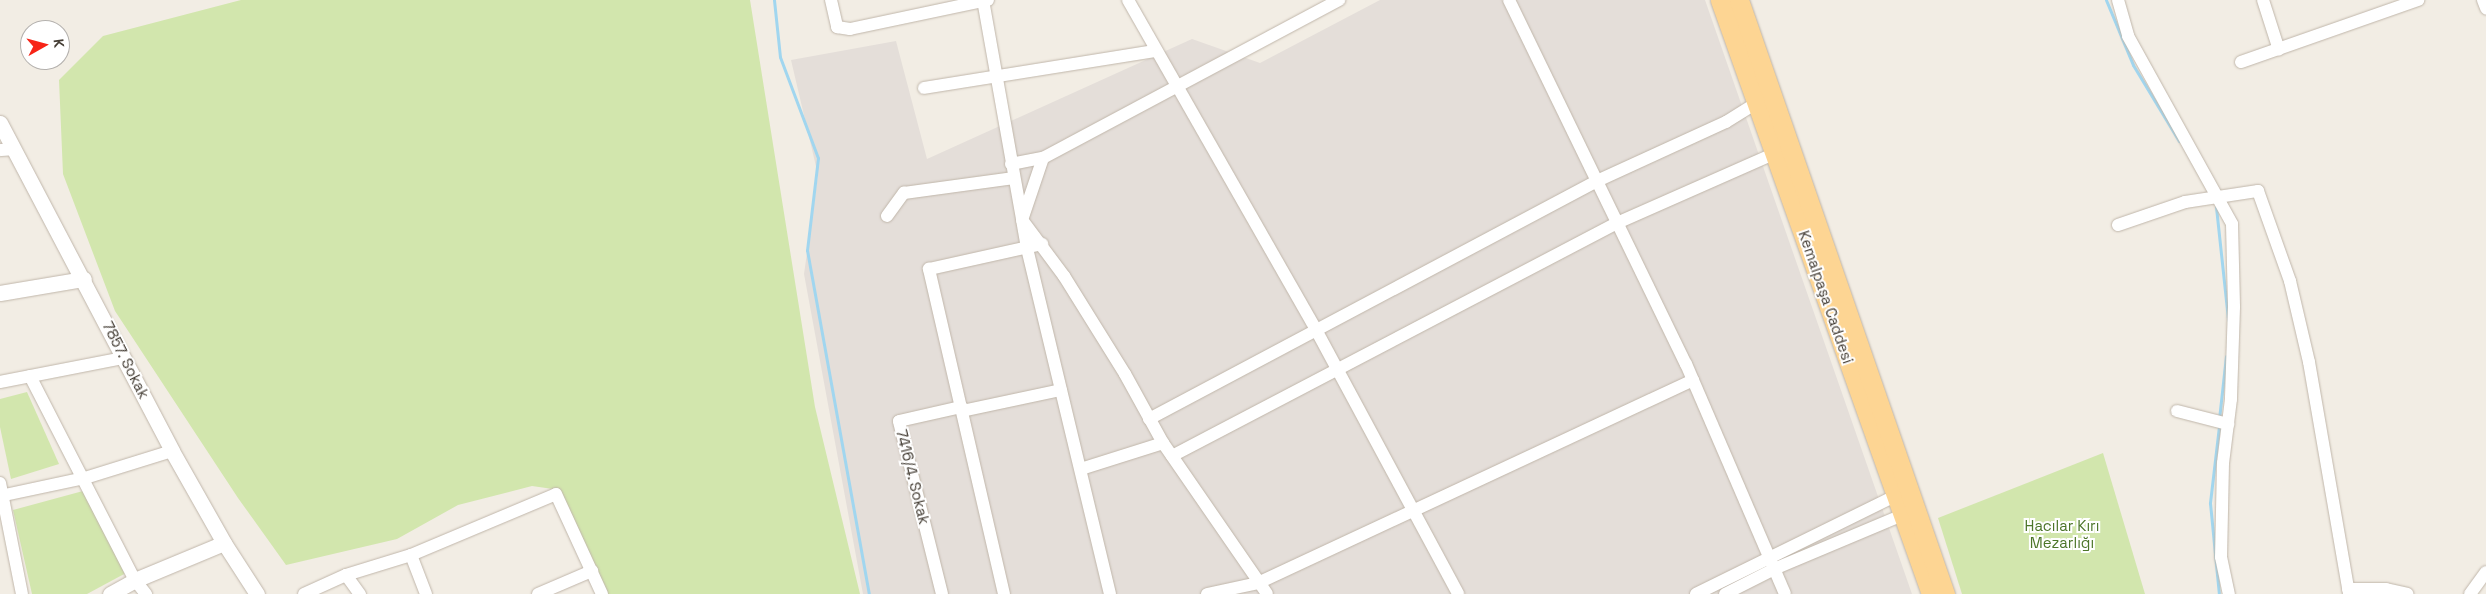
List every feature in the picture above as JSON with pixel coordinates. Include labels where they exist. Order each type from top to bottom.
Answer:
[{"type":"main road","name":"Kemalpaşa Caddesi","points":[[1720,0],[1776,153],[1895,496],[1905,514],[1931,594]]},
{"type":"main road","name":"Kemalpaşa Caddesi","points":[[1739,0],[1946,594]]},
{"type":"street","points":[[831,0],[837,27],[850,29],[985,0],[996,76],[1027,248],[1110,594]]},
{"type":"street","points":[[1128,0],[1155,51],[1315,328],[1458,594]]},
{"type":"street","points":[[1011,164],[1043,158],[1339,0]]},
{"type":"street","points":[[1509,0],[1693,380],[1785,594]]},
{"type":"street","points":[[2118,0],[2128,36],[2215,197],[2232,224],[2234,307],[2221,423],[2223,463],[2221,557],[2229,594]]},
{"type":"street","points":[[2263,0],[2279,50]]},
{"type":"street","points":[[2483,0],[2486,8]]},
{"type":"street","points":[[2241,62],[2412,1]]},
{"type":"street","points":[[924,88],[1155,51]]},
{"type":"street","points":[[1149,419],[1315,328],[1597,181],[1726,122],[1758,102]]},
{"type":"street","name":"7857. Sokak","points":[[0,123],[6,149],[84,279],[172,451],[224,543],[257,594]]},
{"type":"street","points":[[1172,456],[1338,372],[1618,223],[1776,153]]},
{"type":"street","points":[[1023,220],[1043,158]]},
{"type":"street","points":[[888,216],[904,194],[1014,178]]},
{"type":"street","points":[[2118,225],[2185,202],[2258,191],[2290,280],[2309,362],[2349,591],[2386,589],[2407,594]]},
{"type":"street","points":[[1023,220],[1042,244],[1125,374],[1163,443],[1267,594]]},
{"type":"street","points":[[1004,594],[929,269],[1042,244]]},
{"type":"street","points":[[0,293],[84,279]]},
{"type":"street","points":[[0,382],[124,358]]},
{"type":"street","points":[[30,376],[85,478],[135,580],[146,594]]},
{"type":"street","points":[[1207,594],[1258,583],[1414,512],[1693,380]]},
{"type":"street","points":[[962,409],[1061,390]]},
{"type":"street","name":"7416/4. Sokak","points":[[942,594],[899,422],[962,409]]},
{"type":"street","points":[[2177,411],[2221,423]]},
{"type":"street","points":[[1081,469],[1163,443]]},
{"type":"street","points":[[22,594],[1,491],[85,478],[172,451]]},
{"type":"street","points":[[304,594],[346,576],[411,555],[556,494],[602,594]]},
{"type":"street","points":[[1725,594],[1772,563],[1895,496]]},
{"type":"street","points":[[1696,594],[1772,563],[1905,514]]},
{"type":"street","points":[[110,594],[135,580],[224,543]]},
{"type":"street","points":[[411,555],[426,594]]},
{"type":"street","points":[[538,594],[592,571]]},
{"type":"street","points":[[2470,594],[2486,572]]},
{"type":"street","points":[[346,576],[360,594]]},
{"type":"shaded area","points":[[1380,0],[1705,0],[1912,594],[863,594],[804,274],[818,175],[791,60],[896,41],[927,159],[1192,39],[1260,63]]},
{"type":"green space","points":[[241,0],[750,0],[815,407],[860,594],[607,594],[560,490],[532,486],[458,505],[397,539],[286,565],[238,498],[115,311],[63,174],[59,80],[103,36]]},
{"type":"green space","points":[[27,392],[59,464],[11,479],[0,427],[0,399]]},
{"type":"green space","name":"Hacılar Kırı Mezarlığı","points":[[2103,453],[2145,594],[1962,594],[1938,518]]},
{"type":"green space","points":[[83,491],[126,573],[87,594],[32,594],[13,510]]},
{"type":"waterway","points":[[774,0],[780,57],[818,158],[807,250],[869,594]]},
{"type":"waterway","points":[[2106,0],[2133,65],[2179,141]]},
{"type":"waterway","points":[[2216,207],[2228,320]]},
{"type":"waterway","points":[[2219,419],[2226,356]]},
{"type":"waterway","points":[[2219,426],[2210,503],[2219,594]]}]
